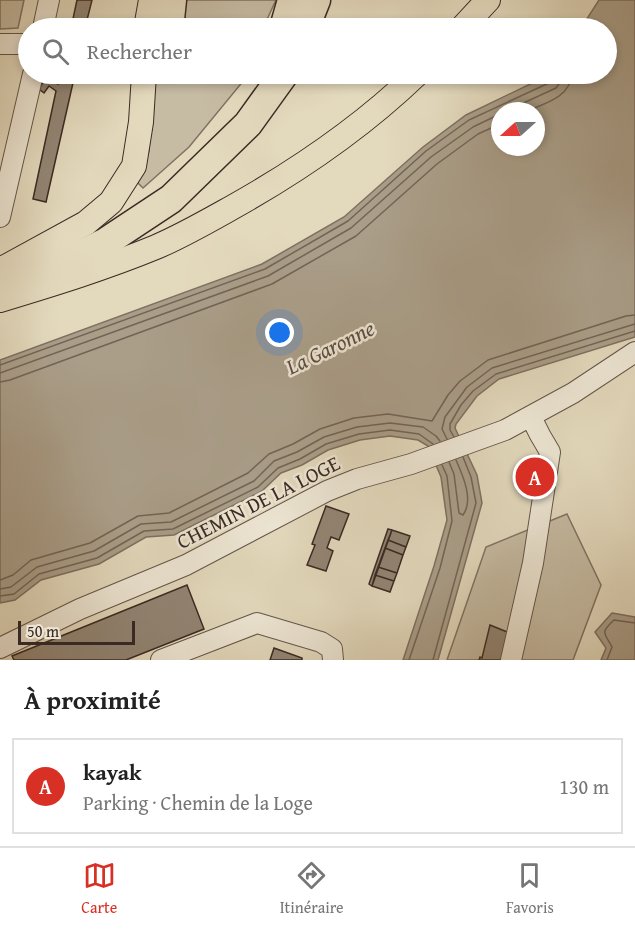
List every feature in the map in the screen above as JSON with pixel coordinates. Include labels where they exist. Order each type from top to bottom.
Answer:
[{"type":"highway","points":[[170,18],[172,0]]},
{"type":"highway","points":[[293,18],[316,0]]},
{"type":"highway","points":[[0,270],[55,255],[74,247],[162,187],[209,141],[252,84]]},
{"type":"highway","points":[[0,287],[65,262],[96,247],[171,199],[248,124],[277,84]]},
{"type":"main road","points":[[148,18],[151,0]]},
{"type":"main road","points":[[471,18],[488,0]]},
{"type":"main road","points":[[0,270],[86,224],[111,202],[134,166],[141,122],[143,84]]},
{"type":"main road","points":[[0,300],[85,274],[158,247],[212,219],[274,184],[327,148],[406,84]]},
{"type":"street","points":[[45,18],[49,0]]},
{"type":"street","points":[[0,44],[18,44]]},
{"type":"street","points":[[0,218],[31,84]]},
{"type":"street","name":"CHEMIN DE LA LOGE","points":[[0,648],[80,609],[186,565],[327,490],[531,417],[573,393],[635,352]]},
{"type":"street","name":"CHEMIN DE LA LOGE","points":[[474,438],[602,373]]},
{"type":"street","points":[[511,660],[532,563],[550,452],[531,417]]},
{"type":"street","name":"CHEMIN DE LA LOGE","points":[[0,634],[195,551],[321,483],[351,472],[409,460]]},
{"type":"street","points":[[161,660],[257,623],[321,642],[332,649],[333,660]]},
{"type":"shaded area","points":[[0,0],[24,0],[20,18],[18,18],[18,28],[0,29]]},
{"type":"shaded area","points":[[184,0],[276,0],[268,18],[184,18]]},
{"type":"shaded area","points":[[153,84],[241,84],[189,147],[143,188],[138,183],[149,151]]},
{"type":"shaded area","points":[[567,514],[601,585],[573,660],[447,660],[486,547]]},
{"type":"water","name":"La Garonne","points":[[599,0],[635,0],[635,337],[499,379],[477,396],[456,424],[455,428],[477,475],[482,503],[438,660],[403,660],[447,520],[441,477],[428,446],[418,440],[390,436],[360,440],[328,450],[302,465],[281,473],[262,491],[174,535],[146,537],[99,564],[41,580],[15,600],[0,603],[0,360],[262,264],[344,217],[423,147],[466,115],[491,103],[491,156],[545,156],[545,102],[493,102],[530,84],[617,84],[617,18],[587,18]]},
{"type":"water","points":[[612,613],[635,617],[635,660],[601,660],[606,648],[595,632]]},
{"type":"building","points":[[77,0],[92,0],[88,18],[73,18]]},
{"type":"building","points":[[42,84],[73,84],[46,202],[33,199],[56,91],[49,86],[44,93],[39,89]]},
{"type":"building","points":[[326,506],[349,514],[339,540],[331,537],[327,548],[333,551],[326,571],[307,565]]},
{"type":"building","points":[[388,529],[392,530],[372,586],[369,584]]},
{"type":"building","points":[[392,530],[410,536],[406,547],[388,540]]},
{"type":"building","points":[[388,540],[406,547],[403,555],[385,548]]},
{"type":"building","points":[[385,548],[403,555],[397,573],[378,567]]},
{"type":"building","points":[[378,567],[397,573],[394,581],[375,575]]},
{"type":"building","points":[[375,575],[394,581],[390,592],[372,586]]},
{"type":"building","points":[[187,585],[204,629],[126,660],[14,660],[12,656]]},
{"type":"building","points":[[490,625],[512,634],[503,660],[479,660],[480,657],[482,658]]},
{"type":"building","points":[[274,648],[302,658],[302,660],[270,660]]},
{"type":"place","name":"kayak","points":[[535,477]]}]
